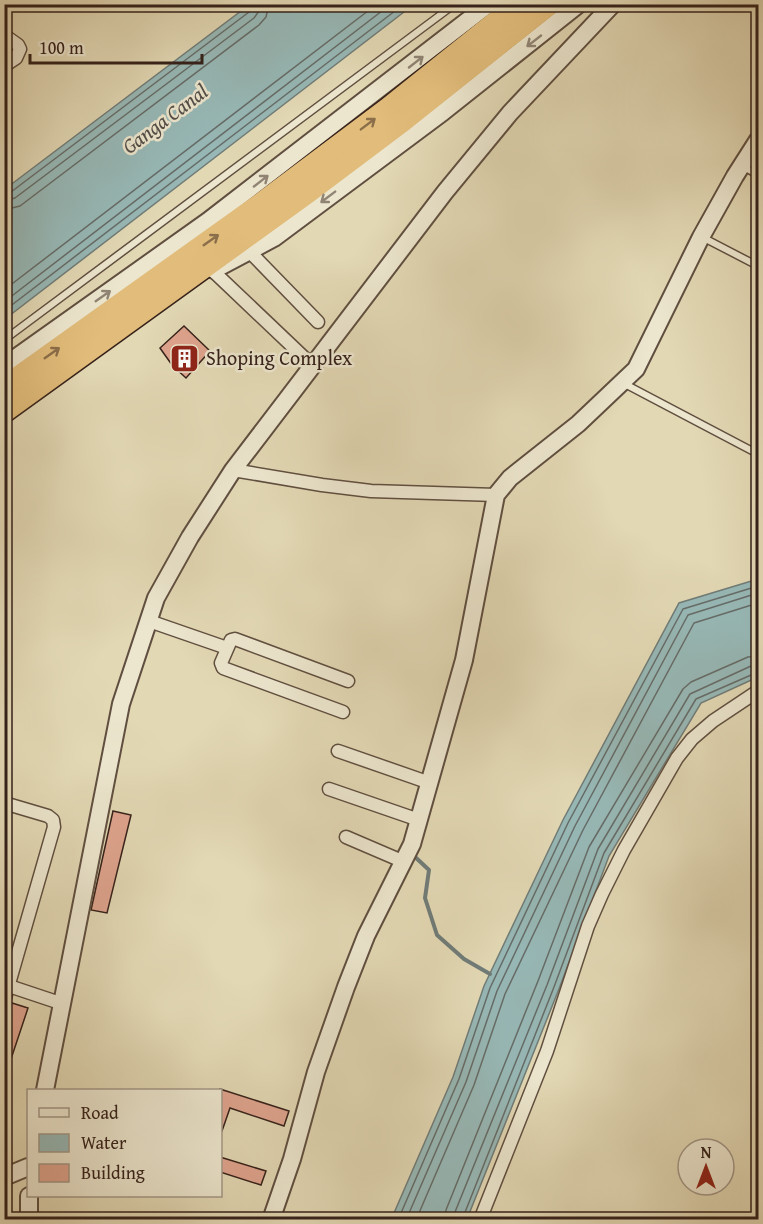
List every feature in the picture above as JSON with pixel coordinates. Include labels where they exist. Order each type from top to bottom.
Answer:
[{"type":"highway","points":[[4,387],[266,200],[387,110],[518,4]]},
{"type":"highway","points":[[4,412],[306,194],[403,121],[550,4]]},
{"type":"street","points":[[4,366],[208,221],[489,4]]},
{"type":"street","points":[[160,299],[274,238],[443,112],[579,4]]},
{"type":"street","points":[[45,1089],[121,704],[156,598],[184,547],[233,470],[445,192],[510,113],[613,4]]},
{"type":"street","points":[[4,35],[21,49],[16,58],[4,66]]},
{"type":"street","points":[[272,1220],[316,1072],[346,987],[366,936],[412,844],[464,660],[496,495],[510,478],[578,424],[636,369],[701,237],[759,140]]},
{"type":"street","points":[[249,251],[318,322]]},
{"type":"street","points":[[213,271],[312,366]]},
{"type":"street","points":[[233,470],[371,491],[496,495]]},
{"type":"street","points":[[149,621],[227,648]]},
{"type":"street","points":[[343,712],[223,668],[221,663],[231,640],[235,639],[348,681]]},
{"type":"street","points":[[480,1220],[547,1051],[588,926],[624,850],[677,758],[692,739],[714,721],[759,691]]},
{"type":"street","points":[[338,751],[430,783]]},
{"type":"street","points":[[329,789],[419,820]]},
{"type":"street","points":[[4,803],[48,816],[53,820],[54,827],[4,1001]]},
{"type":"street","points":[[346,837],[402,861]]},
{"type":"street","points":[[9,986],[63,1004]]},
{"type":"street","points":[[4,1177],[27,1167]]},
{"type":"street","points":[[29,1197],[29,1220]]},
{"type":"lane","points":[[4,340],[455,4]]},
{"type":"lane","points":[[742,166],[759,175]]},
{"type":"lane","points":[[701,237],[759,266]]},
{"type":"lane","points":[[622,383],[759,454]]},
{"type":"water","name":"Ganga Canal","points":[[249,5],[413,5],[5,319],[5,189]]},
{"type":"water","points":[[758,579],[758,677],[701,703],[609,856],[559,989],[467,1219],[391,1220],[453,1077],[484,986],[563,820],[679,603]]},
{"type":"building","name":"Shoping Complex","points":[[184,326],[210,351],[186,378],[172,365],[160,348]]},
{"type":"building","points":[[113,811],[131,815],[107,913],[91,910]]},
{"type":"building","points":[[12,1003],[28,1008],[6,1074],[4,1074],[4,1009]]},
{"type":"building","points":[[222,1090],[289,1111],[284,1126],[230,1108],[222,1131]]},
{"type":"building","points":[[222,1158],[266,1171],[261,1185],[222,1173]]},
{"type":"waterway","points":[[413,855],[429,870],[425,898],[437,935],[464,959],[490,974]]},
{"type":"place","name":"Shoping Complex","points":[[185,358]]}]
